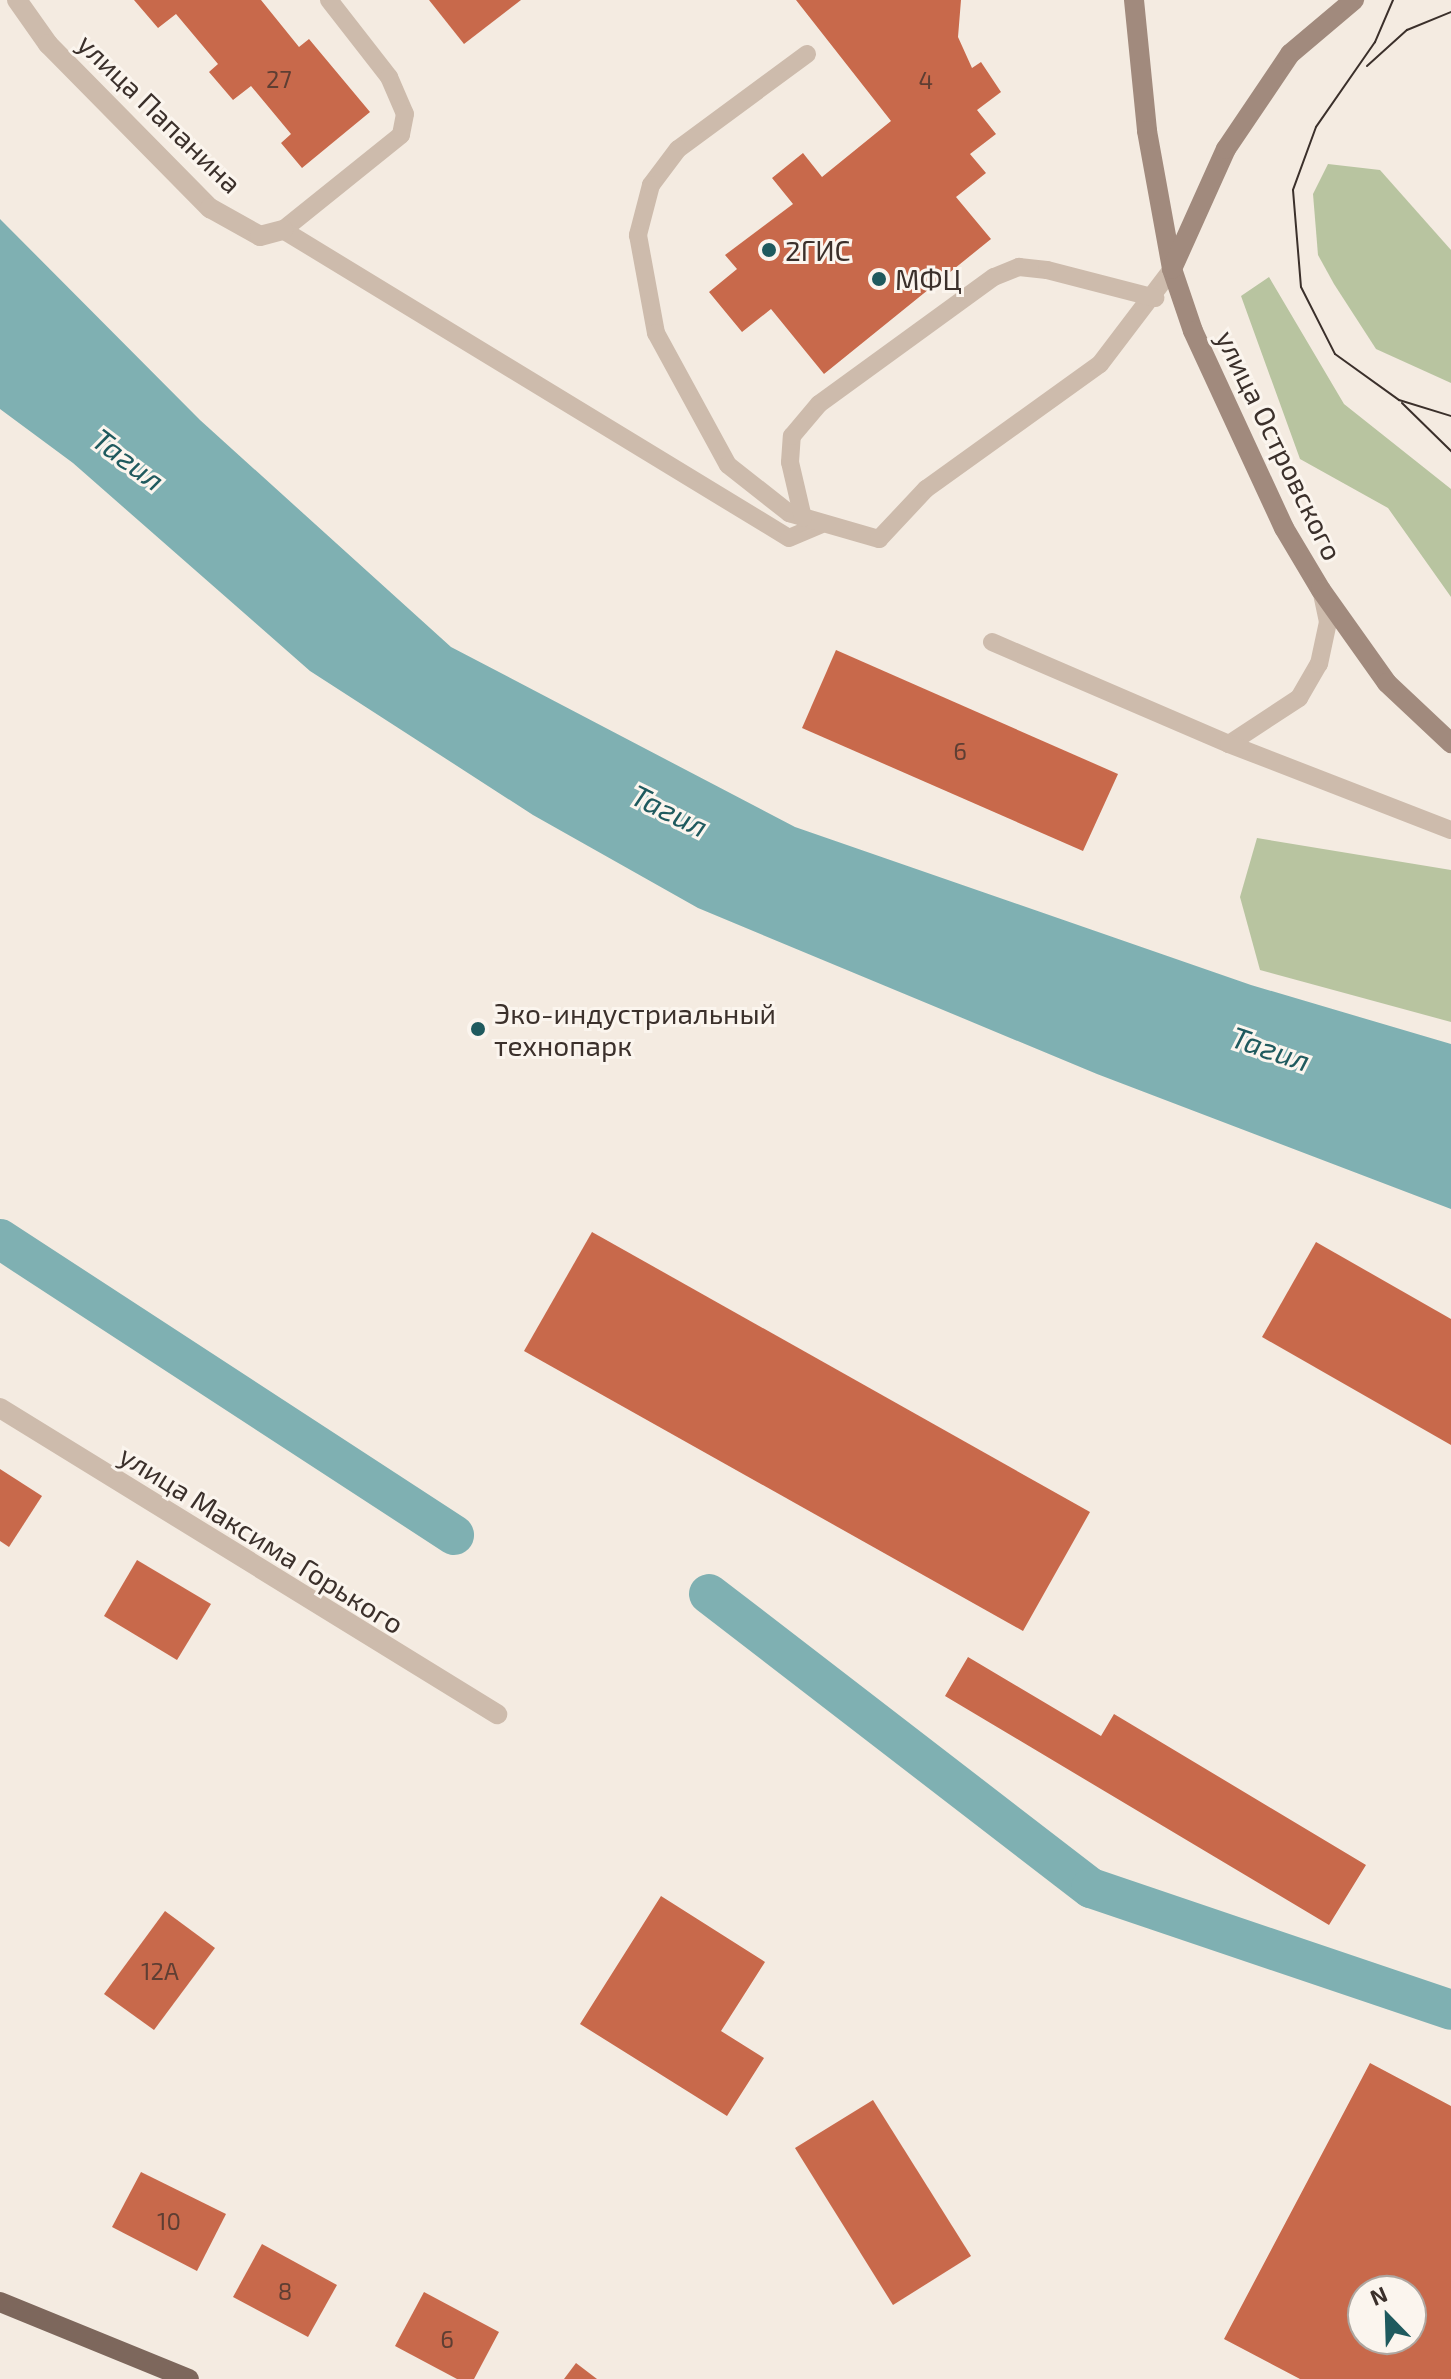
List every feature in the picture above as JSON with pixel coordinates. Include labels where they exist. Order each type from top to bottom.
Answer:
[{"type":"main road","name":"улица Островского","points":[[1134,0],[1172,269],[1227,408],[1321,590],[1387,683],[1451,743]]},
{"type":"main road","points":[[1172,269],[1234,137],[1290,54],[1354,0]]},
{"type":"main road","points":[[0,2302],[189,2379]]},
{"type":"street","name":"улица Папанина","points":[[17,0],[48,44],[210,208],[260,236],[283,230]]},
{"type":"street","name":"улица Максима Горького","points":[[0,1408],[497,1714]]},
{"type":"lane","points":[[329,0],[389,77],[405,114],[401,135],[283,230],[789,538],[811,522]]},
{"type":"lane","points":[[807,54],[678,149],[651,185],[638,235],[656,333],[728,465],[811,522],[879,539],[926,489],[1100,364],[1155,298],[1172,269]]},
{"type":"lane","points":[[811,522],[790,462],[792,436],[819,404],[994,277],[1019,267],[1047,270],[1155,298]]},
{"type":"lane","points":[[1229,744],[1299,698],[1319,664],[1328,622],[1321,590]]},
{"type":"lane","points":[[992,642],[1229,744],[1451,830]]},
{"type":"green space","points":[[1328,164],[1380,170],[1451,250],[1451,383],[1376,349],[1334,284],[1318,255],[1313,194]]},
{"type":"green space","points":[[1269,277],[1344,404],[1451,489],[1451,597],[1388,508],[1300,459],[1241,296]]},
{"type":"green space","points":[[1257,838],[1451,870],[1451,1022],[1260,970],[1240,897]]},
{"type":"water","name":"Тагил","points":[[0,219],[200,420],[451,647],[795,827],[1251,985],[1451,1044],[1451,1209],[1097,1074],[698,908],[533,815],[310,671],[73,463],[0,409]]},
{"type":"building","points":[[134,0],[261,0],[299,47],[309,39],[370,112],[302,168],[281,143],[291,134],[251,86],[233,100],[209,72],[218,64],[176,14],[158,28]]},
{"type":"building","points":[[429,0],[521,0],[464,44]]},
{"type":"building","points":[[796,0],[961,0],[958,37],[972,68],[981,62],[1001,92],[977,110],[996,134],[970,154],[986,173],[956,197],[991,239],[824,374],[771,309],[742,332],[709,292],[737,269],[725,255],[793,204],[772,178],[803,153],[822,177],[891,121]]},
{"type":"building","points":[[836,650],[1118,774],[1083,851],[802,728]]},
{"type":"building","points":[[592,1232],[1090,1512],[1023,1631],[524,1351]]},
{"type":"building","points":[[1316,1242],[1451,1319],[1451,1445],[1262,1337]]},
{"type":"building","points":[[0,1469],[42,1496],[9,1547],[0,1541]]},
{"type":"building","points":[[137,1560],[211,1604],[177,1660],[104,1616]]},
{"type":"building","points":[[968,1657],[1101,1736],[1114,1714],[1366,1865],[1329,1925],[945,1696]]},
{"type":"building","points":[[661,1896],[765,1962],[721,2031],[764,2058],[727,2116],[580,2024]]},
{"type":"building","points":[[165,1911],[215,1948],[154,2030],[104,1994]]},
{"type":"building","points":[[1370,2063],[1451,2106],[1451,2379],[1300,2379],[1224,2339]]},
{"type":"building","points":[[873,2100],[971,2256],[893,2305],[795,2148]]},
{"type":"building","points":[[141,2172],[226,2214],[197,2271],[112,2227]]},
{"type":"building","points":[[262,2244],[337,2285],[308,2337],[233,2297]]},
{"type":"building","points":[[424,2292],[499,2332],[474,2379],[457,2379],[395,2346]]},
{"type":"building","points":[[576,2363],[597,2379],[564,2379]]},
{"type":"waterway","points":[[0,1239],[454,1535]]},
{"type":"waterway","points":[[709,1594],[1091,1888],[1451,2010]]},
{"type":"tram line","points":[[1393,0],[1375,42],[1316,127],[1293,190],[1301,287],[1335,354],[1399,400],[1451,416]]},
{"type":"tram line","points":[[1367,66],[1407,30],[1451,12]]},
{"type":"tram line","points":[[1402,403],[1451,451]]},
{"type":"place","name":"2ГИС","points":[[769,250]]},
{"type":"place","name":"МФЦ","points":[[879,279]]},
{"type":"place","name":"Эко-индустриальный технопарк","points":[[478,1029]]}]
